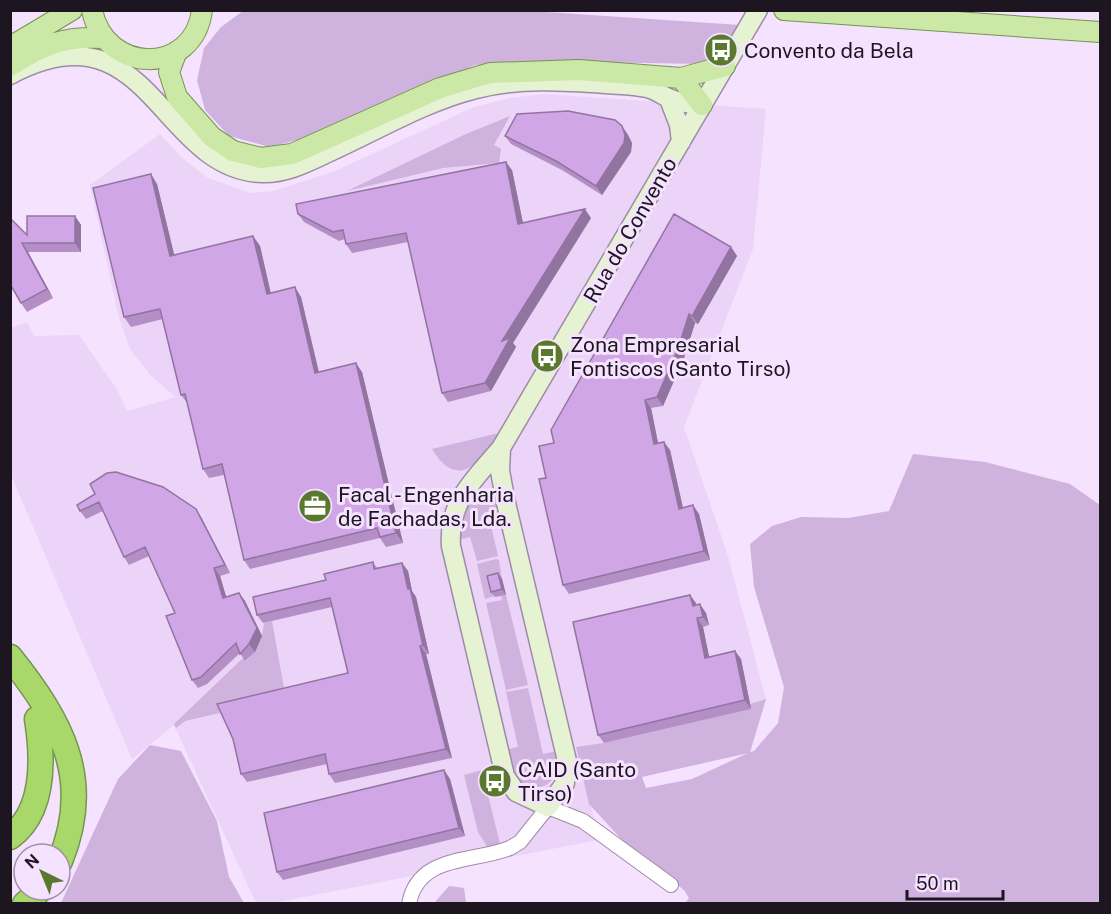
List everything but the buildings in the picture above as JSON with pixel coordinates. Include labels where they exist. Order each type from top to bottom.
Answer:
[{"type":"highway","points":[[10,657],[34,687],[60,729],[74,779],[71,834],[68,842]]},
{"type":"highway","points":[[10,681],[37,719],[53,748],[62,794],[56,835],[52,842]]},
{"type":"highway","points":[[10,837],[33,807],[38,785],[41,745],[37,719]]},
{"type":"main road","points":[[10,47],[72,10]]},
{"type":"main road","points":[[92,10],[95,24],[112,48],[137,59],[164,57],[177,51],[187,42],[205,13]]},
{"type":"main road","points":[[784,10],[1101,32]]},
{"type":"main road","points":[[10,66],[46,45],[69,38],[103,38]]},
{"type":"main road","points":[[177,51],[169,72],[177,97],[212,137],[233,151],[261,158],[291,154],[440,88],[490,73],[579,70],[681,78],[725,66]]},
{"type":"main road","points":[[681,78],[702,105]]},
{"type":"street","name":"Rua do Convento","points":[[548,807],[516,792],[505,776],[451,546],[450,530],[454,508],[468,487],[501,448],[758,10]]},
{"type":"street","points":[[10,75],[50,58],[75,53],[101,57],[121,64],[136,76],[204,151],[234,167],[262,173],[298,167],[434,105],[473,90],[508,82],[567,81],[647,88],[669,99],[702,105]]},
{"type":"street","points":[[137,59],[150,72],[160,102]]},
{"type":"street","points":[[669,99],[679,125],[681,142]]},
{"type":"street","points":[[409,903],[418,879],[432,867],[510,848],[520,842],[565,783],[567,761],[506,503],[500,471],[501,448]]},
{"type":"street","points":[[548,807],[583,821],[671,885]]},
{"type":"shaded area","points":[[516,10],[740,25],[720,56],[703,64],[526,61],[475,65],[320,134],[270,147],[229,136],[205,110],[197,80],[204,48],[221,27],[243,11]]},
{"type":"shaded area","points":[[543,94],[766,109],[753,249],[684,427],[728,556],[766,699],[750,753],[588,788],[598,840],[273,903],[256,903],[174,725],[132,759],[11,475],[10,328],[27,322],[34,336],[79,335],[116,388],[127,411],[176,397],[152,377],[130,349],[119,318],[90,185],[160,134],[181,157],[208,178],[251,193],[273,191],[335,171],[474,107],[510,98]]},
{"type":"shaded area","points":[[510,116],[494,145],[501,149],[499,163],[443,168],[347,191],[466,134]]},
{"type":"shaded area","points":[[503,432],[479,461],[461,470],[452,469],[442,462],[432,449]]},
{"type":"shaded area","points":[[913,454],[985,462],[1070,484],[1100,505],[1100,903],[685,903],[689,898],[684,890],[623,841],[589,804],[576,747],[604,743],[750,709],[750,704],[766,699],[750,752],[754,751],[778,723],[784,687],[754,587],[750,544],[772,526],[801,517],[848,518],[889,511]],"holes":[[[748,753],[692,779],[646,788],[642,777]]]},
{"type":"shaded area","points":[[479,498],[495,502],[502,513],[489,517],[498,556],[477,561],[470,537],[457,540],[465,506]]},
{"type":"shaded area","points":[[499,560],[502,579],[495,596],[485,599],[477,564]]},
{"type":"shaded area","points":[[506,595],[528,685],[506,690],[486,603],[502,600],[501,596]]},
{"type":"shaded area","points":[[272,621],[284,688],[331,687],[185,721],[176,728],[174,724],[244,657],[246,661],[250,657],[259,644],[264,623]]},
{"type":"shaded area","points":[[528,688],[543,754],[557,751],[559,771],[549,783],[537,788],[530,788],[518,781],[505,750],[518,747],[506,692]]},
{"type":"shaded area","points":[[150,745],[181,751],[217,821],[229,877],[244,903],[61,903],[72,902],[72,879],[118,779]]},
{"type":"shaded area","points":[[482,770],[500,844],[488,848],[478,832],[464,775]]},
{"type":"shaded area","points":[[449,886],[464,888],[466,903],[434,903]]},
{"type":"place","name":"Convento da Bela","points":[[721,50]]},
{"type":"place","name":"Zona Empresarial Fontiscos (Santo Tirso)","points":[[547,356]]},
{"type":"place","name":"Facal - Engenharia de Fachadas, Lda.","points":[[315,506]]},
{"type":"place","name":"CAID (Santo Tirso)","points":[[495,781]]}]
